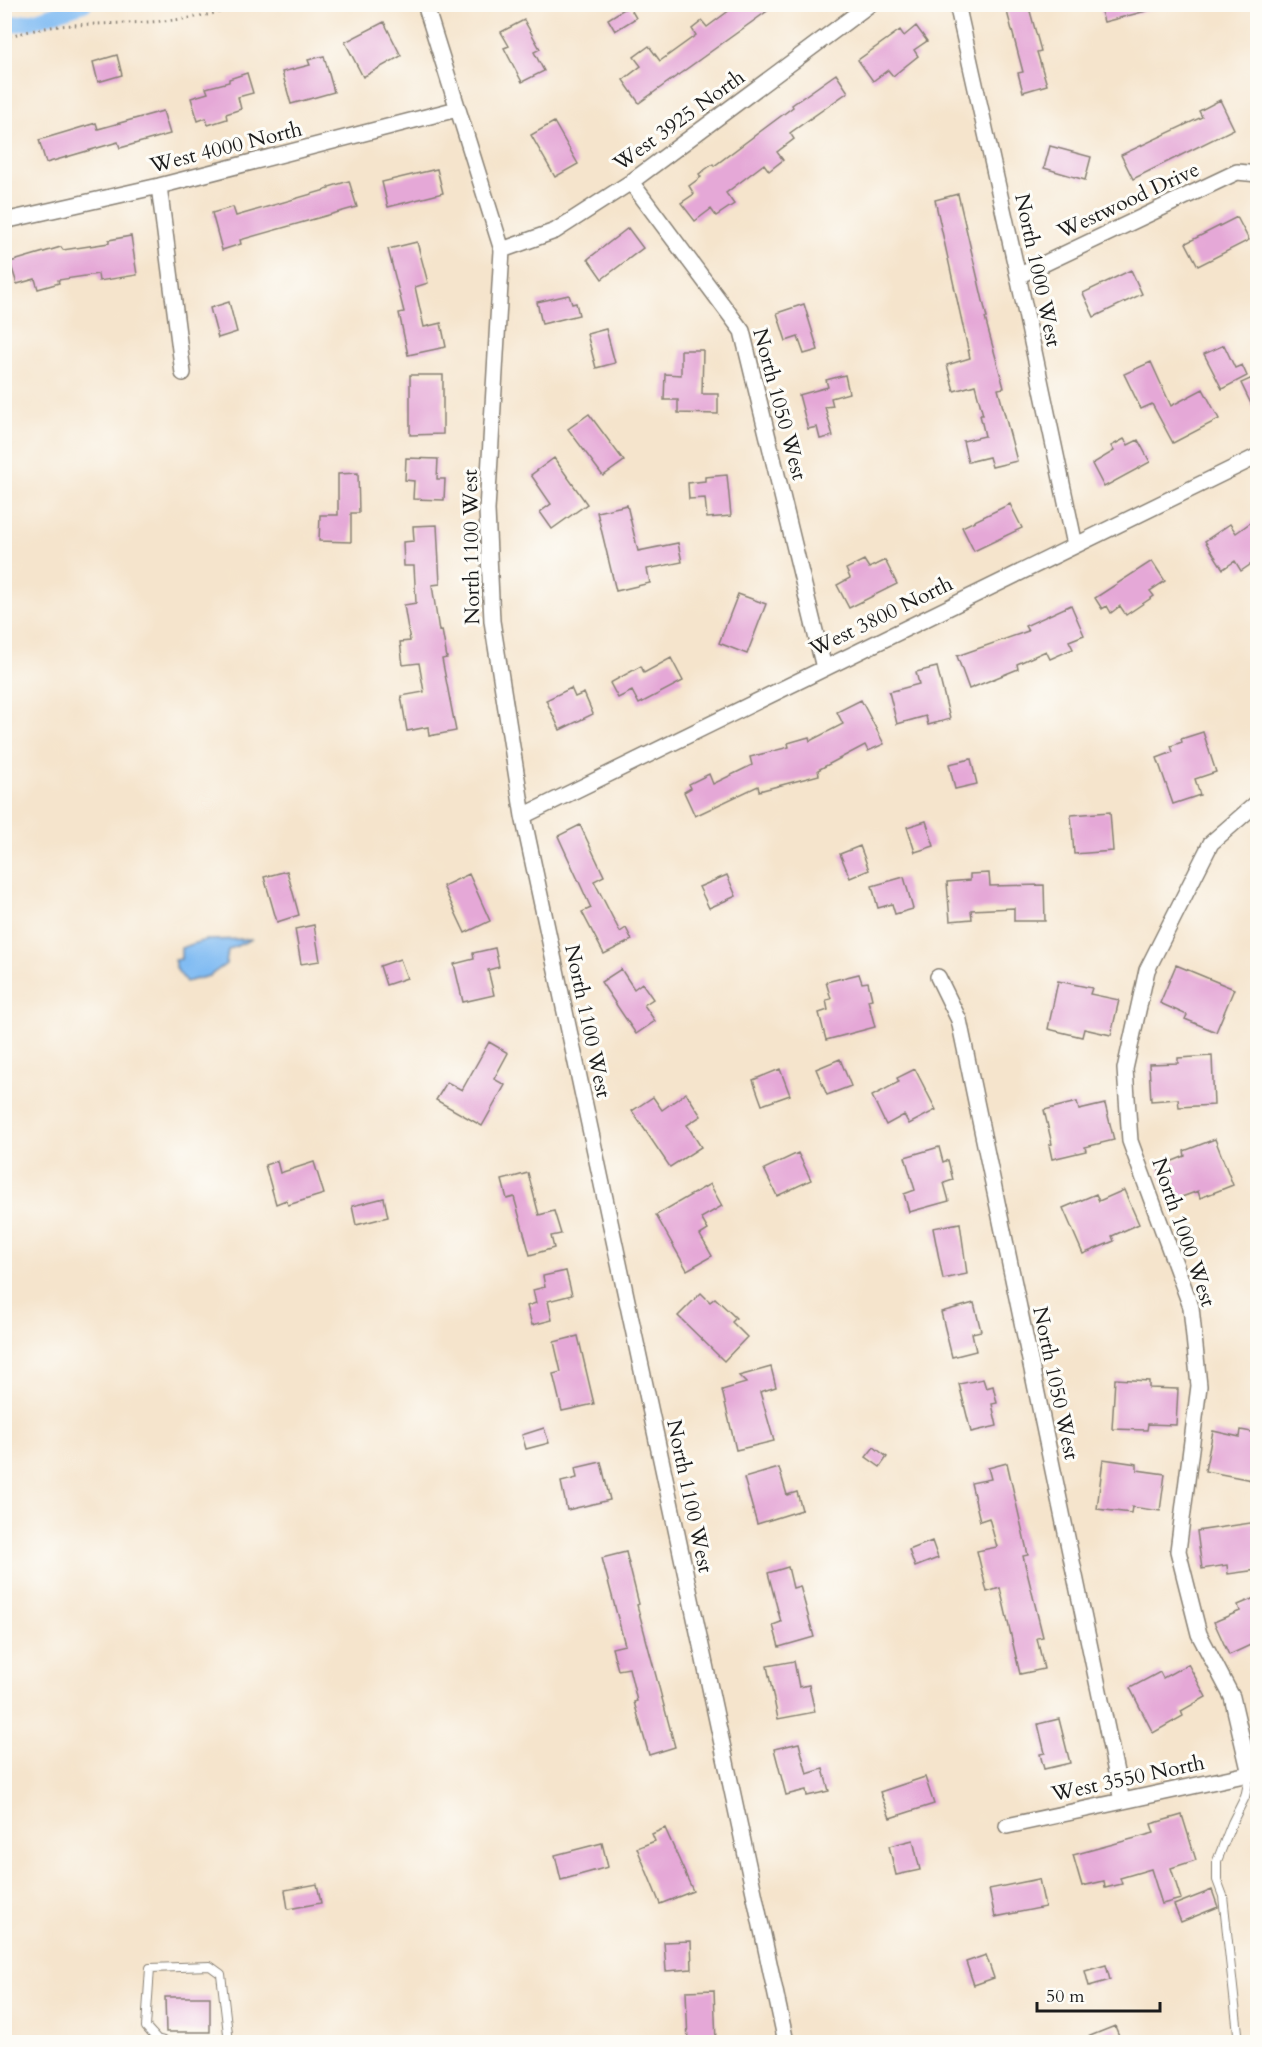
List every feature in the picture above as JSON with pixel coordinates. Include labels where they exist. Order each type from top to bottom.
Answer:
[{"type":"street","name":"North 1100 West","points":[[424,4],[502,250],[487,510],[492,621],[523,816],[786,2043]]},
{"type":"street","name":"West 3925 North","points":[[502,250],[555,231],[631,182],[870,4]]},
{"type":"street","name":"North 1000 West","points":[[957,4],[1075,544]]},
{"type":"street","name":"West 4000 North","points":[[4,221],[159,186],[458,109]]},
{"type":"street","name":"Westwood Drive","points":[[1018,276],[1237,172],[1257,174]]},
{"type":"street","name":"North 1050 West","points":[[631,182],[742,331],[824,668]]},
{"type":"street","points":[[159,186],[183,373]]},
{"type":"street","name":"West 3800 North","points":[[523,816],[1257,456]]},
{"type":"street","name":"North 1000 West","points":[[1254,1773],[1232,1697],[1199,1634],[1178,1551],[1198,1386],[1191,1307],[1130,1141],[1125,1069],[1147,970],[1211,843],[1257,802]]},
{"type":"street","name":"North 1050 West","points":[[938,977],[959,1020],[1122,1801]]},
{"type":"street","name":"West 3550 North","points":[[1007,1826],[1254,1773]]},
{"type":"lane","points":[[1239,2043],[1225,1907],[1217,1880],[1217,1860],[1254,1773]]},
{"type":"lane","points":[[167,2043],[157,2039],[146,2027],[150,1968],[210,1966],[220,1974],[229,2041],[179,2043]]},
{"type":"path","points":[[4,37],[56,26],[168,21],[220,14],[244,4]]},
{"type":"water","points":[[252,939],[228,950],[226,964],[209,976],[186,982],[177,970],[174,960],[181,959],[181,948],[205,940]]},
{"type":"building","points":[[738,4],[777,4],[639,103],[623,80],[641,66],[634,57],[649,46],[660,61],[696,35],[692,29],[702,21],[707,27]]},
{"type":"building","points":[[1005,4],[1028,4],[1041,51],[1037,52],[1047,85],[1023,92],[1018,73],[1023,72]]},
{"type":"building","points":[[1099,4],[1153,4],[1154,9],[1104,22]]},
{"type":"building","points":[[629,6],[636,18],[615,31],[608,19]]},
{"type":"building","points":[[524,20],[540,49],[534,52],[544,71],[522,82],[504,48],[509,46],[501,32]]},
{"type":"building","points":[[384,22],[401,56],[363,77],[345,42]]},
{"type":"building","points":[[916,26],[927,41],[914,50],[918,56],[893,76],[888,70],[873,81],[858,60],[900,30],[904,36]]},
{"type":"building","points":[[117,55],[122,75],[98,82],[93,62]]},
{"type":"building","points":[[324,56],[334,92],[291,104],[282,72],[310,65],[308,60]]},
{"type":"building","points":[[247,73],[253,93],[238,97],[241,109],[226,114],[227,119],[208,125],[206,118],[198,121],[191,98],[208,93],[206,88],[229,82],[229,79]]},
{"type":"building","points":[[836,74],[848,92],[790,133],[794,139],[777,152],[783,160],[769,171],[764,164],[726,193],[734,204],[716,216],[711,209],[695,221],[681,203],[694,194],[689,186],[701,177],[699,174],[713,164],[714,166]]},
{"type":"building","points":[[1220,100],[1234,129],[1133,179],[1121,155],[1202,117],[1199,111]]},
{"type":"building","points":[[163,111],[170,134],[120,148],[118,142],[46,163],[39,140],[96,123],[98,129]]},
{"type":"building","points":[[554,122],[578,164],[555,177],[531,135]]},
{"type":"building","points":[[1050,146],[1091,157],[1085,180],[1044,168]]},
{"type":"building","points":[[437,169],[443,193],[388,207],[382,182]]},
{"type":"building","points":[[349,181],[357,207],[240,240],[241,244],[222,250],[212,213],[233,207],[236,216]]},
{"type":"building","points":[[958,194],[987,318],[985,318],[1004,388],[998,389],[1017,461],[992,467],[989,457],[968,462],[963,441],[985,436],[980,415],[983,415],[975,385],[954,391],[947,365],[970,358],[935,200]]},
{"type":"building","points":[[1237,217],[1249,240],[1198,266],[1186,243]]},
{"type":"building","points":[[628,228],[643,248],[602,279],[588,259]]},
{"type":"building","points":[[131,236],[137,275],[99,281],[98,274],[58,280],[59,283],[38,289],[35,279],[17,284],[10,262],[61,247],[63,250],[109,243],[109,240]]},
{"type":"building","points":[[417,242],[428,283],[415,287],[424,327],[441,323],[446,347],[408,355],[399,313],[404,312],[388,249]]},
{"type":"building","points":[[1131,270],[1142,294],[1094,317],[1083,293]]},
{"type":"building","points":[[569,295],[572,304],[576,303],[579,315],[542,324],[537,302]]},
{"type":"building","points":[[229,302],[237,332],[218,338],[210,308]]},
{"type":"building","points":[[804,304],[818,350],[804,354],[798,337],[786,341],[777,313]]},
{"type":"building","points":[[606,329],[615,363],[596,368],[587,334]]},
{"type":"building","points":[[1224,345],[1235,368],[1242,365],[1247,376],[1222,389],[1204,354]]},
{"type":"building","points":[[681,350],[703,350],[702,394],[718,394],[718,414],[678,413],[678,400],[664,400],[665,374],[681,375]]},
{"type":"building","points":[[1151,362],[1171,406],[1203,389],[1219,419],[1173,443],[1152,404],[1141,409],[1124,374]]},
{"type":"building","points":[[410,375],[443,375],[443,434],[410,435]]},
{"type":"building","points":[[845,375],[849,393],[831,398],[833,406],[825,407],[833,436],[820,439],[817,427],[808,429],[799,395],[828,387],[826,380]]},
{"type":"building","points":[[1257,376],[1257,416],[1241,383]]},
{"type":"building","points":[[589,414],[624,461],[603,476],[568,429]]},
{"type":"building","points":[[1124,439],[1128,445],[1138,440],[1150,462],[1104,487],[1092,464],[1114,451],[1111,446]]},
{"type":"building","points":[[406,458],[438,459],[437,479],[445,479],[444,500],[413,499],[414,481],[405,480]]},
{"type":"building","points":[[554,458],[587,504],[552,529],[540,512],[551,504],[531,475]]},
{"type":"building","points":[[358,473],[359,513],[351,513],[351,542],[319,541],[320,515],[338,515],[338,474]]},
{"type":"building","points":[[727,475],[731,516],[707,518],[705,498],[689,499],[688,483],[705,481],[705,477]]},
{"type":"building","points":[[1010,504],[1022,528],[974,551],[962,527]]},
{"type":"building","points":[[627,505],[638,551],[678,543],[682,562],[647,569],[650,583],[616,591],[597,512]]},
{"type":"building","points":[[1257,518],[1257,560],[1241,571],[1235,561],[1223,569],[1205,541],[1230,524],[1236,533]]},
{"type":"building","points":[[437,525],[440,584],[432,585],[439,631],[442,630],[447,658],[442,659],[456,731],[429,736],[428,727],[407,731],[401,696],[424,692],[419,663],[403,665],[400,642],[410,641],[404,605],[416,603],[414,566],[404,566],[403,542],[414,541],[413,526]]},
{"type":"building","points":[[864,560],[869,568],[885,560],[897,584],[849,608],[837,585],[850,578],[846,569]]},
{"type":"building","points":[[1152,561],[1165,581],[1150,591],[1154,596],[1126,615],[1120,606],[1111,613],[1107,606],[1102,609],[1095,598]]},
{"type":"building","points":[[738,594],[766,604],[747,654],[719,643]]},
{"type":"building","points":[[1071,605],[1084,635],[1069,641],[1073,649],[1050,659],[1046,651],[1017,664],[1018,669],[969,689],[957,656],[1028,631],[1025,626]]},
{"type":"building","points":[[671,658],[683,681],[639,704],[632,691],[618,698],[610,683],[641,666],[644,673]]},
{"type":"building","points":[[937,667],[950,719],[928,725],[926,716],[897,724],[889,692],[919,684],[916,672]]},
{"type":"building","points":[[571,688],[575,697],[584,693],[593,714],[560,730],[546,700]]},
{"type":"building","points":[[861,700],[884,744],[868,751],[865,745],[818,770],[819,775],[759,791],[758,786],[695,816],[684,792],[691,788],[689,784],[709,774],[713,784],[752,765],[750,757],[789,747],[788,743],[809,737],[810,741],[843,724],[837,712]]},
{"type":"building","points":[[1203,732],[1216,772],[1195,779],[1200,795],[1173,804],[1157,758],[1173,752],[1171,746],[1182,742],[1181,739]]},
{"type":"building","points":[[971,759],[977,784],[955,789],[949,764]]},
{"type":"building","points":[[1110,812],[1113,851],[1074,854],[1071,815]]},
{"type":"building","points":[[926,821],[934,846],[915,852],[907,827]]},
{"type":"building","points":[[580,825],[604,876],[594,881],[620,932],[626,928],[632,940],[604,954],[582,912],[591,908],[558,836]]},
{"type":"building","points":[[860,846],[869,870],[850,878],[840,854]]},
{"type":"building","points":[[287,871],[299,915],[277,922],[264,877]]},
{"type":"building","points":[[989,873],[990,886],[1044,885],[1045,921],[1014,921],[1014,908],[971,910],[972,919],[950,921],[947,882],[970,880],[970,874]]},
{"type":"building","points":[[469,874],[490,921],[465,933],[443,886]]},
{"type":"building","points":[[727,875],[736,896],[709,908],[699,887]]},
{"type":"building","points":[[904,877],[913,909],[895,914],[892,904],[878,908],[872,886]]},
{"type":"building","points":[[314,925],[320,961],[301,964],[295,929]]},
{"type":"building","points":[[495,948],[499,967],[488,970],[494,995],[463,1002],[454,964],[474,959],[473,953]]},
{"type":"building","points":[[400,959],[407,978],[386,985],[380,966]]},
{"type":"building","points":[[1176,965],[1234,989],[1216,1032],[1185,1019],[1187,1015],[1160,1003]]},
{"type":"building","points":[[621,969],[634,989],[642,983],[653,999],[644,1005],[655,1021],[636,1034],[601,982]]},
{"type":"building","points":[[859,974],[862,983],[868,982],[872,999],[868,1000],[875,1027],[826,1040],[819,1013],[828,1010],[826,1000],[831,999],[826,982]]},
{"type":"building","points":[[1058,981],[1092,988],[1090,994],[1119,1000],[1111,1035],[1084,1029],[1082,1037],[1048,1029]]},
{"type":"building","points":[[489,1042],[508,1053],[494,1079],[505,1085],[482,1126],[436,1100],[447,1082],[462,1090]]},
{"type":"building","points":[[1212,1056],[1214,1105],[1179,1107],[1178,1099],[1151,1101],[1149,1064],[1178,1063],[1178,1058]]},
{"type":"building","points":[[840,1059],[851,1086],[827,1095],[816,1069]]},
{"type":"building","points":[[780,1069],[790,1095],[762,1105],[753,1080]]},
{"type":"building","points":[[915,1069],[936,1110],[909,1124],[904,1115],[886,1125],[872,1096],[899,1082],[897,1078]]},
{"type":"building","points":[[686,1093],[701,1116],[687,1125],[701,1147],[670,1167],[632,1111],[653,1097],[662,1110]]},
{"type":"building","points":[[1077,1102],[1079,1110],[1105,1104],[1114,1140],[1085,1147],[1086,1151],[1052,1159],[1049,1145],[1052,1144],[1044,1110]]},
{"type":"building","points":[[1215,1139],[1233,1185],[1200,1198],[1198,1191],[1171,1201],[1158,1167],[1185,1156],[1184,1151]]},
{"type":"building","points":[[939,1147],[943,1162],[948,1160],[953,1180],[944,1183],[949,1201],[909,1212],[904,1194],[915,1190],[905,1157]]},
{"type":"building","points":[[798,1153],[811,1180],[777,1196],[764,1169]]},
{"type":"building","points":[[277,1161],[280,1173],[314,1162],[324,1194],[288,1205],[286,1200],[276,1204],[265,1165]]},
{"type":"building","points":[[528,1173],[539,1215],[554,1211],[561,1234],[551,1236],[554,1248],[530,1255],[514,1197],[507,1199],[502,1180]]},
{"type":"building","points":[[710,1184],[722,1206],[701,1218],[708,1230],[700,1235],[712,1256],[687,1270],[656,1215]]},
{"type":"building","points":[[1124,1190],[1139,1224],[1112,1236],[1114,1241],[1083,1254],[1063,1208],[1096,1194],[1099,1201]]},
{"type":"building","points":[[384,1198],[388,1217],[356,1225],[352,1206]]},
{"type":"building","points":[[960,1223],[967,1274],[943,1279],[933,1228]]},
{"type":"building","points":[[566,1271],[572,1295],[548,1301],[552,1320],[532,1325],[527,1306],[536,1303],[533,1290],[545,1287],[543,1276]]},
{"type":"building","points":[[701,1293],[710,1302],[715,1298],[736,1318],[732,1322],[747,1337],[724,1361],[678,1316]]},
{"type":"building","points":[[974,1303],[981,1331],[972,1333],[976,1351],[952,1357],[941,1312]]},
{"type":"building","points":[[578,1336],[594,1404],[562,1411],[553,1374],[561,1372],[554,1342]]},
{"type":"building","points":[[771,1367],[776,1387],[760,1392],[774,1441],[736,1450],[722,1390],[746,1383],[739,1376]]},
{"type":"building","points":[[983,1379],[986,1388],[993,1386],[997,1403],[992,1404],[997,1426],[971,1432],[959,1384]]},
{"type":"building","points":[[1115,1379],[1149,1381],[1149,1388],[1178,1389],[1176,1425],[1148,1424],[1147,1430],[1112,1429]]},
{"type":"building","points":[[544,1428],[549,1443],[526,1449],[522,1435]]},
{"type":"building","points":[[1241,1430],[1257,1433],[1257,1481],[1205,1471],[1213,1431],[1240,1437]]},
{"type":"building","points":[[874,1447],[887,1457],[880,1467],[866,1457]]},
{"type":"building","points":[[1103,1459],[1137,1464],[1137,1470],[1165,1474],[1160,1511],[1132,1507],[1131,1513],[1097,1509]]},
{"type":"building","points":[[601,1462],[610,1500],[567,1510],[561,1482],[577,1478],[575,1468]]},
{"type":"building","points":[[1007,1463],[1028,1555],[1023,1556],[1043,1637],[1037,1638],[1044,1669],[1020,1674],[1000,1588],[987,1592],[977,1551],[997,1547],[989,1518],[980,1521],[971,1483],[991,1479],[988,1468]]},
{"type":"building","points":[[779,1468],[787,1495],[797,1492],[802,1510],[757,1524],[744,1478]]},
{"type":"building","points":[[1257,1522],[1257,1570],[1228,1574],[1227,1565],[1202,1569],[1197,1531]]},
{"type":"building","points":[[932,1541],[938,1558],[915,1567],[909,1550]]},
{"type":"building","points":[[626,1552],[639,1604],[637,1605],[675,1747],[649,1755],[634,1702],[637,1701],[629,1668],[618,1670],[612,1648],[625,1645],[602,1558]]},
{"type":"building","points":[[788,1567],[793,1588],[800,1586],[814,1637],[779,1647],[773,1625],[781,1622],[768,1573]]},
{"type":"building","points":[[1257,1597],[1257,1642],[1229,1655],[1214,1622],[1240,1611],[1238,1605]]},
{"type":"building","points":[[794,1661],[799,1687],[809,1685],[815,1712],[778,1719],[767,1666]]},
{"type":"building","points":[[1188,1664],[1206,1697],[1181,1711],[1183,1716],[1153,1733],[1130,1688],[1160,1672],[1163,1678]]},
{"type":"building","points":[[1059,1719],[1070,1763],[1044,1769],[1040,1754],[1045,1753],[1038,1724]]},
{"type":"building","points":[[799,1743],[807,1774],[823,1769],[829,1791],[807,1796],[806,1790],[786,1795],[774,1749]]},
{"type":"building","points":[[925,1777],[934,1804],[890,1818],[880,1792]]},
{"type":"building","points":[[1182,1815],[1196,1860],[1171,1868],[1181,1899],[1162,1904],[1151,1869],[1120,1878],[1122,1884],[1105,1888],[1104,1881],[1082,1886],[1073,1855],[1154,1833],[1151,1824]]},
{"type":"building","points":[[665,1828],[693,1891],[660,1904],[637,1848],[655,1841],[652,1834]]},
{"type":"building","points":[[913,1840],[920,1870],[896,1875],[889,1846]]},
{"type":"building","points":[[602,1843],[608,1867],[561,1880],[555,1855]]},
{"type":"building","points":[[1039,1879],[1045,1907],[995,1917],[989,1889]]},
{"type":"building","points":[[317,1884],[321,1903],[288,1909],[285,1890]]},
{"type":"building","points":[[1212,1890],[1218,1907],[1181,1922],[1174,1905]]},
{"type":"building","points":[[691,1941],[692,1969],[666,1971],[664,1942]]},
{"type":"building","points":[[986,1955],[994,1978],[974,1985],[966,1962]]},
{"type":"building","points":[[1106,1965],[1110,1980],[1089,1986],[1085,1971]]},
{"type":"building","points":[[714,1990],[716,2043],[688,2043],[686,1991]]},
{"type":"building","points":[[165,1997],[210,1997],[210,2032],[166,2032]]},
{"type":"building","points":[[1115,2026],[1122,2043],[1075,2042]]},
{"type":"waterway","points":[[4,26],[33,21],[84,4]]}]
